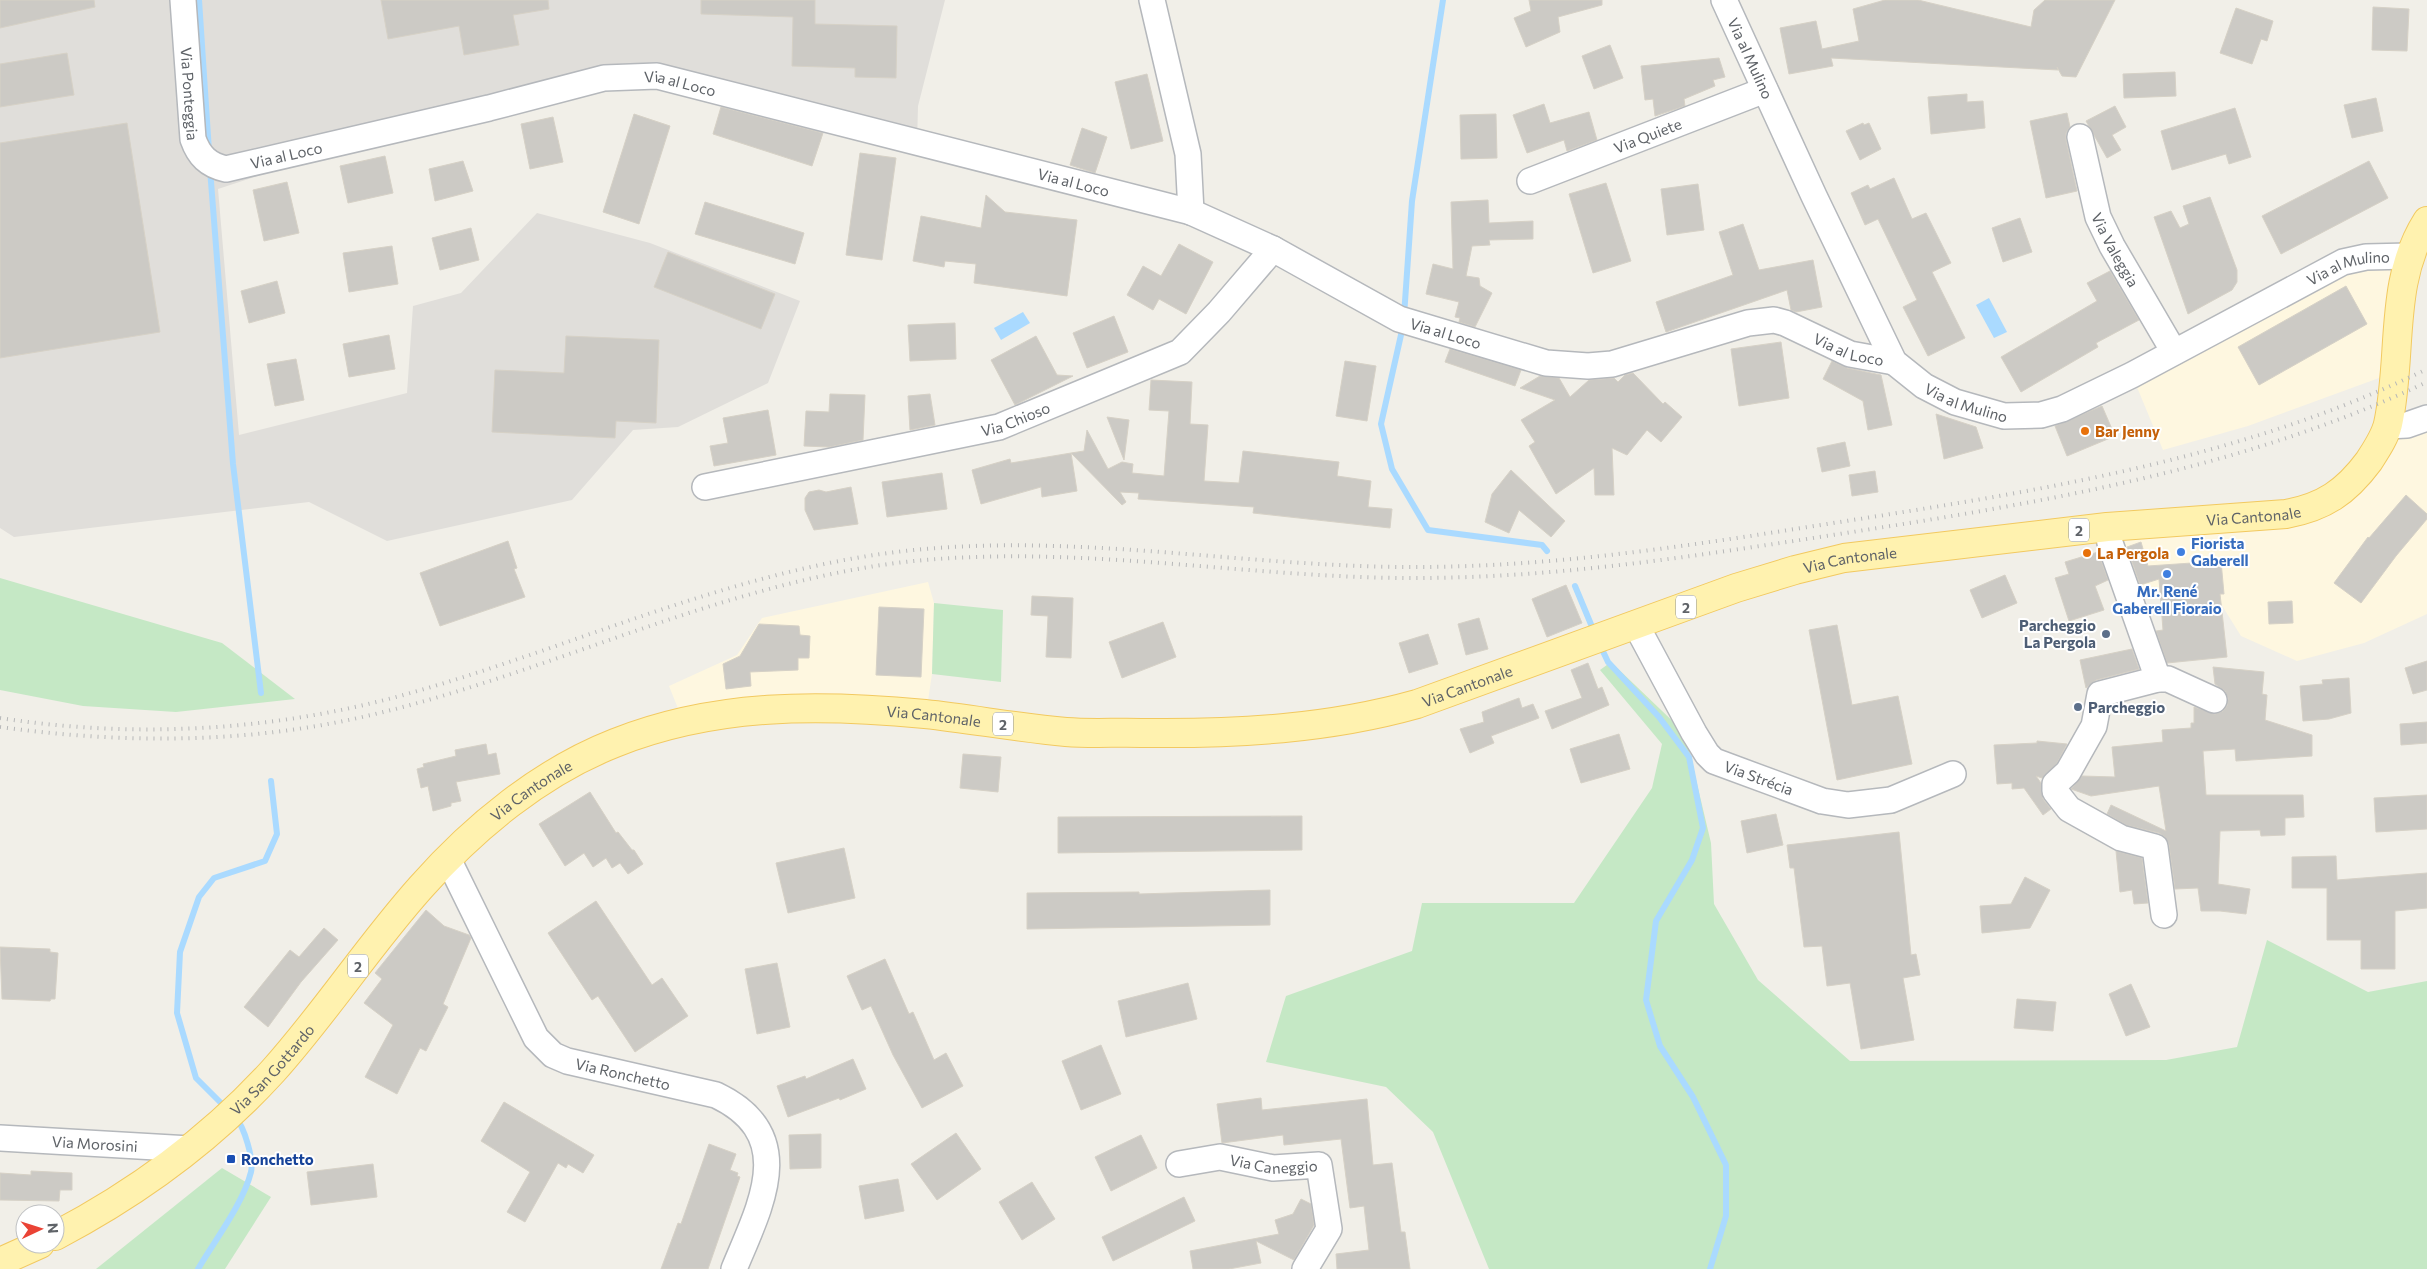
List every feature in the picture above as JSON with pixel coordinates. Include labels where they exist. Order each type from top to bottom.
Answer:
[{"type":"main road","name":"2","points":[[2409,256],[2427,221]]},
{"type":"main road","name":"Via Cantonale","points":[[448,859],[513,802],[552,775],[612,744],[683,721],[760,709],[833,708],[926,714],[1066,732],[1210,733],[1282,729],[1384,714],[1409,707],[1744,586],[1836,560],[2107,527],[2286,514],[2310,508],[2345,490],[2376,451],[2388,426],[2402,286],[2409,256]]},
{"type":"main road","name":"Via San Gottardo","points":[[65,1230],[109,1206],[190,1149],[270,1074],[399,912],[448,859]]},
{"type":"main road","points":[[0,1262],[18,1254]]},
{"type":"street","name":"Via Ponteggia","points":[[183,0],[193,139],[197,149],[215,164]]},
{"type":"street","points":[[1152,0],[1188,154],[1191,212]]},
{"type":"street","name":"Via al Mulino","points":[[1724,0],[1894,362],[1924,386],[1955,402],[2004,416],[2040,415],[2062,409],[2174,352],[2342,262],[2366,256],[2409,256]]},
{"type":"street","name":"Via al Loco","points":[[215,164],[489,108],[604,78],[657,76],[1191,212],[1273,249],[1405,321],[1546,363],[1588,366],[1612,364],[1748,323],[1774,320],[1785,323],[1850,354],[1894,362]]},
{"type":"street","name":"Via Quiete","points":[[1530,181],[1765,90]]},
{"type":"street","name":"Via Valeggia","points":[[2080,137],[2098,217],[2112,246],[2174,352]]},
{"type":"street","name":"Via Chioso","points":[[705,487],[999,427],[1180,352],[1219,312],[1273,249]]},
{"type":"street","points":[[2388,426],[2407,425],[2427,418]]},
{"type":"street","points":[[2107,527],[2110,543],[2158,679]]},
{"type":"street","name":"Via Strécia","points":[[1626,628],[1707,754],[1714,761],[1822,801],[1848,805],[1891,800],[1953,774]]},
{"type":"street","points":[[2164,915],[2155,847],[2121,838],[2069,809],[2055,790],[2055,784],[2068,772],[2094,726],[2100,694],[2158,679],[2168,679],[2214,700]]},
{"type":"street","name":"Via Ronchetto","points":[[448,859],[536,1038],[545,1049],[568,1061],[716,1095],[730,1101],[746,1115],[756,1129],[764,1149],[767,1180],[764,1197],[734,1269]]},
{"type":"street","name":"Via Morosini","points":[[0,1138],[190,1149]]},
{"type":"street","name":"Via Caneggio","points":[[1179,1164],[1220,1157],[1273,1168],[1319,1164],[1329,1229],[1305,1269]]},
{"type":"shaded area","points":[[0,0],[945,0],[918,106],[917,144],[657,76],[324,154],[218,189],[239,435],[407,393],[413,306],[461,293],[537,213],[650,243],[800,301],[768,383],[678,427],[633,430],[572,500],[387,541],[309,502],[14,537],[0,528]]},
{"type":"shaded area","points":[[2409,256],[2397,344],[2379,378],[2248,426],[2163,450],[2132,375],[2343,262]]},
{"type":"shaded area","points":[[2427,424],[2427,614],[2364,643],[2297,661],[2241,636],[2216,596],[2128,594],[2111,537],[2345,504],[2371,483],[2389,455],[2396,439]]},
{"type":"shaded area","points":[[928,582],[934,603],[932,674],[926,714],[683,721],[669,686],[737,655],[762,618]]},
{"type":"green space","points":[[0,578],[222,643],[295,699],[176,712],[83,706],[0,690]]},
{"type":"green space","points":[[934,603],[1003,610],[1001,682],[932,674]]},
{"type":"green space","points":[[1611,662],[1685,733],[1711,843],[1714,904],[1758,980],[1850,1061],[2166,1060],[2237,1047],[2267,940],[2368,992],[2427,981],[2427,1269],[1489,1269],[1433,1132],[1386,1087],[1266,1062],[1286,996],[1412,951],[1422,903],[1574,903],[1652,788],[1662,744],[1600,670]]},
{"type":"green space","points":[[222,1168],[271,1197],[225,1269],[96,1269]]},
{"type":"water","points":[[1989,298],[2007,332],[1994,338],[1976,305]]},
{"type":"water","points":[[1023,312],[1030,323],[1001,340],[994,328]]},
{"type":"building","points":[[0,0],[94,0],[95,7],[0,28]]},
{"type":"building","points":[[381,0],[548,0],[549,9],[513,15],[519,45],[464,55],[459,26],[388,39]]},
{"type":"building","points":[[701,0],[815,0],[815,24],[897,26],[896,78],[855,77],[855,68],[792,66],[793,17],[701,14]]},
{"type":"building","points":[[1529,0],[1602,0],[1602,5],[1558,17],[1560,32],[1526,47],[1514,18],[1531,11]]},
{"type":"building","points":[[1885,0],[1918,0],[2031,27],[2034,10],[2045,0],[2115,0],[2076,77],[2062,76],[2057,67],[2058,70],[1831,58],[1833,66],[1789,74],[1780,28],[1816,21],[1822,49],[1859,41],[1853,9]]},
{"type":"building","points":[[2373,7],[2409,9],[2407,51],[2372,50]]},
{"type":"building","points":[[2236,8],[2273,21],[2267,41],[2261,39],[2252,64],[2220,53]]},
{"type":"building","points":[[1610,45],[1623,78],[1594,89],[1582,56]]},
{"type":"building","points":[[67,53],[74,95],[0,107],[0,64]]},
{"type":"building","points":[[1719,58],[1725,77],[1713,80],[1715,86],[1684,99],[1685,106],[1655,116],[1653,99],[1645,100],[1641,66]]},
{"type":"building","points":[[2175,72],[2176,96],[2124,98],[2123,74]]},
{"type":"building","points":[[1147,74],[1163,141],[1131,149],[1115,82]]},
{"type":"building","points":[[1967,94],[1967,102],[1983,101],[1985,128],[1931,134],[1928,97]]},
{"type":"building","points":[[2376,98],[2383,131],[2352,138],[2344,105]]},
{"type":"building","points":[[1544,104],[1550,123],[1589,112],[1597,140],[1567,151],[1564,140],[1527,153],[1513,115]]},
{"type":"building","points":[[2115,106],[2126,127],[2112,135],[2121,150],[2107,158],[2086,121]]},
{"type":"building","points":[[721,107],[823,133],[812,166],[713,134]]},
{"type":"building","points":[[2235,108],[2251,157],[2229,164],[2226,154],[2172,170],[2161,131]]},
{"type":"building","points":[[2067,113],[2070,127],[2066,133],[2066,140],[2077,191],[2046,198],[2030,121]]},
{"type":"building","points":[[634,114],[670,126],[639,224],[603,212]]},
{"type":"building","points":[[1496,114],[1497,158],[1461,159],[1460,115]]},
{"type":"building","points":[[553,117],[563,162],[530,169],[521,124]]},
{"type":"building","points":[[127,123],[160,332],[0,358],[0,143]]},
{"type":"building","points":[[1863,123],[1864,125],[1869,123],[1881,149],[1860,160],[1846,131]]},
{"type":"building","points":[[1082,128],[1107,137],[1095,173],[1070,165]]},
{"type":"building","points":[[860,153],[896,158],[882,260],[846,255]]},
{"type":"building","points":[[385,156],[393,193],[348,203],[340,166]]},
{"type":"building","points":[[463,161],[473,191],[435,201],[429,169]]},
{"type":"building","points":[[2369,161],[2388,198],[2281,254],[2262,216]]},
{"type":"building","points":[[1894,178],[1912,219],[1926,213],[1951,263],[1932,272],[1965,338],[1928,356],[1903,307],[1917,300],[1878,219],[1865,225],[1851,193],[1868,185],[1870,189]]},
{"type":"building","points":[[287,182],[299,233],[264,241],[253,190]]},
{"type":"building","points":[[1606,183],[1631,261],[1593,273],[1569,194]]},
{"type":"building","points":[[1698,184],[1704,230],[1667,235],[1661,189]]},
{"type":"building","points":[[986,195],[1005,212],[1077,220],[1067,296],[974,283],[976,264],[945,261],[944,267],[913,261],[921,216],[981,228]]},
{"type":"building","points":[[2210,197],[2237,270],[2237,282],[2232,290],[2188,314],[2154,217],[2171,211],[2180,228],[2189,224],[2183,206]]},
{"type":"building","points":[[1488,200],[1489,223],[1533,221],[1533,239],[1489,240],[1490,245],[1472,246],[1466,276],[1479,278],[1480,286],[1492,293],[1475,327],[1459,322],[1460,318],[1455,317],[1459,302],[1426,294],[1433,264],[1453,269],[1451,202]]},
{"type":"building","points":[[705,202],[804,233],[795,264],[695,234]]},
{"type":"building","points":[[2020,218],[2032,252],[2003,262],[1992,228]]},
{"type":"building","points":[[1743,224],[1759,270],[1813,260],[1822,307],[1796,312],[1791,310],[1787,290],[1666,332],[1656,302],[1733,275],[1719,232]]},
{"type":"building","points":[[471,228],[479,260],[440,270],[432,238]]},
{"type":"building","points":[[1179,244],[1213,262],[1186,314],[1159,299],[1153,310],[1127,295],[1143,266],[1161,276]]},
{"type":"building","points":[[392,246],[398,284],[349,292],[343,253]]},
{"type":"building","points":[[668,252],[775,294],[761,329],[654,287]]},
{"type":"building","points":[[2110,271],[2139,320],[2096,343],[2098,347],[2021,392],[2001,357],[2097,301],[2087,283]]},
{"type":"building","points":[[277,281],[285,313],[249,323],[241,291]]},
{"type":"building","points":[[2346,286],[2367,324],[2259,385],[2238,347]]},
{"type":"building","points":[[1114,316],[1128,352],[1087,368],[1073,333]]},
{"type":"building","points":[[955,323],[956,359],[910,361],[908,325]]},
{"type":"building","points":[[389,335],[395,369],[349,377],[343,344]]},
{"type":"building","points":[[566,336],[659,340],[656,423],[616,421],[615,438],[492,432],[495,370],[564,373]]},
{"type":"building","points":[[1036,336],[1057,375],[1073,376],[1015,405],[991,360]]},
{"type":"building","points":[[1781,342],[1789,398],[1739,406],[1731,349]]},
{"type":"building","points":[[1450,349],[1521,370],[1515,386],[1445,362]]},
{"type":"building","points":[[296,359],[304,400],[275,406],[267,364]]},
{"type":"building","points":[[1345,361],[1376,366],[1367,421],[1336,416]]},
{"type":"building","points":[[1832,361],[1847,368],[1881,375],[1892,425],[1868,430],[1863,401],[1823,379]]},
{"type":"building","points":[[1633,373],[1663,404],[1665,402],[1682,417],[1661,442],[1647,430],[1627,455],[1612,448],[1614,495],[1595,495],[1594,468],[1556,494],[1529,446],[1535,442],[1521,420],[1555,400],[1520,388],[1540,376],[1559,378],[1570,397],[1589,380],[1614,378],[1618,382],[1625,375]]},
{"type":"building","points":[[1151,380],[1192,382],[1190,424],[1208,425],[1204,481],[1239,483],[1243,451],[1339,462],[1337,476],[1371,481],[1368,507],[1392,509],[1390,528],[1253,513],[1254,507],[1138,499],[1139,493],[1120,492],[1126,502],[1122,505],[1071,453],[1084,451],[1087,430],[1108,469],[1122,462],[1133,464],[1132,473],[1164,476],[1169,411],[1149,410]]},
{"type":"building","points":[[830,394],[865,395],[863,440],[829,447],[804,446],[806,411],[829,412]]},
{"type":"building","points":[[930,394],[935,425],[910,430],[908,396]]},
{"type":"building","name":"Bar Jenny","points":[[2102,406],[2115,436],[2067,456],[2055,426]]},
{"type":"building","points":[[768,410],[776,455],[714,466],[710,446],[728,443],[723,418]]},
{"type":"building","points":[[1936,414],[1976,427],[1983,448],[1944,459]]},
{"type":"building","points":[[1107,417],[1129,420],[1124,460]]},
{"type":"building","points":[[1845,442],[1850,466],[1822,472],[1817,448]]},
{"type":"building","points":[[1071,453],[1077,491],[1042,497],[1041,487],[981,504],[972,470],[1010,459],[1011,463]]},
{"type":"building","points":[[1511,470],[1565,521],[1551,537],[1519,510],[1509,533],[1485,522],[1492,494]]},
{"type":"building","points":[[1875,471],[1878,492],[1852,496],[1849,475]]},
{"type":"building","points":[[942,473],[947,509],[887,517],[882,482]]},
{"type":"building","points":[[851,487],[858,524],[814,530],[805,510],[805,498],[809,492],[819,490],[826,492]]},
{"type":"building","points":[[2406,495],[2427,514],[2427,519],[2396,556],[2361,603],[2334,583],[2368,537]]},
{"type":"building","points":[[508,541],[517,568],[514,569],[525,597],[440,626],[420,573]]},
{"type":"building","points":[[2141,542],[2148,566],[2221,561],[2224,594],[2220,594],[2227,657],[2167,663],[2156,631],[2163,630],[2159,579],[2140,585],[2127,547]]},
{"type":"building","points":[[2098,552],[2108,580],[2095,586],[2104,610],[2069,621],[2055,578],[2069,574],[2065,562]]},
{"type":"building","points":[[2005,575],[2017,603],[1982,618],[1970,590]]},
{"type":"building","points":[[1566,585],[1582,623],[1547,637],[1532,599]]},
{"type":"building","points":[[1032,596],[1073,598],[1071,658],[1046,657],[1048,616],[1031,615]]},
{"type":"building","points":[[2292,601],[2293,623],[2269,624],[2268,602]]},
{"type":"building","points":[[879,607],[924,609],[921,677],[876,675]]},
{"type":"building","points":[[1479,618],[1488,649],[1466,655],[1458,624]]},
{"type":"building","points":[[1163,622],[1176,657],[1122,678],[1109,642]]},
{"type":"building","points":[[759,624],[799,626],[800,635],[810,636],[809,658],[798,658],[798,670],[750,672],[751,686],[726,689],[723,664],[740,656]]},
{"type":"building","points":[[1837,625],[1852,705],[1898,696],[1912,764],[1837,780],[1809,630]]},
{"type":"building","points":[[1428,634],[1438,664],[1409,673],[1399,643]]},
{"type":"building","points":[[2132,649],[2139,669],[2096,680],[2086,688],[2080,660]]},
{"type":"building","points":[[2427,661],[2427,690],[2413,694],[2405,668]]},
{"type":"building","points":[[1588,663],[1598,689],[1602,687],[1609,705],[1552,729],[1545,711],[1582,698],[1571,670]]},
{"type":"building","points":[[2213,667],[2264,672],[2262,694],[2267,695],[2265,720],[2312,735],[2312,756],[2236,761],[2235,749],[2203,751],[2206,795],[2303,795],[2304,817],[2285,818],[2285,835],[2261,836],[2260,830],[2220,831],[2218,884],[2250,889],[2246,914],[2201,911],[2198,888],[2175,889],[2169,845],[2165,837],[2159,833],[2126,825],[2107,814],[2111,805],[2166,831],[2159,786],[2091,796],[2071,789],[2082,776],[2115,777],[2112,747],[2163,742],[2162,730],[2191,728],[2191,723],[2194,723],[2194,707],[2215,714],[2223,711],[2227,706],[2228,698],[2225,691],[2215,684]]},
{"type":"building","points":[[2349,678],[2351,713],[2329,719],[2303,721],[2300,686],[2323,684],[2322,680]]},
{"type":"building","points":[[1519,698],[1522,708],[1533,704],[1539,718],[1491,736],[1494,743],[1470,753],[1460,729],[1484,722],[1482,712]]},
{"type":"building","points":[[2427,722],[2427,743],[2401,745],[2400,724]]},
{"type":"building","points":[[1619,734],[1630,769],[1581,783],[1570,749]]},
{"type":"building","points":[[2037,741],[2067,744],[2057,763],[2042,778],[2036,776],[2041,783],[2043,799],[2051,809],[2043,815],[2024,788],[2012,789],[2012,783],[1997,784],[1994,745],[2037,743]]},
{"type":"building","points":[[486,744],[488,755],[496,753],[500,774],[456,782],[461,801],[433,811],[428,786],[421,788],[417,769],[424,767],[423,764],[456,756],[455,750]]},
{"type":"building","points":[[963,754],[1001,757],[998,792],[960,788]]},
{"type":"building","points":[[590,792],[616,833],[618,832],[634,850],[643,864],[628,874],[620,863],[612,868],[606,858],[593,867],[584,853],[565,866],[539,824]]},
{"type":"building","points":[[2427,795],[2427,829],[2376,832],[2374,798]]},
{"type":"building","points":[[1776,814],[1783,845],[1747,853],[1741,821]]},
{"type":"building","points":[[1302,816],[1302,850],[1058,853],[1058,817]]},
{"type":"building","points":[[1899,832],[1911,955],[1916,954],[1920,975],[1903,978],[1914,1040],[1861,1049],[1850,983],[1827,986],[1822,946],[1804,947],[1794,868],[1790,868],[1787,845]]},
{"type":"building","points":[[844,848],[855,898],[788,913],[776,863]]},
{"type":"building","points":[[2116,851],[2142,858],[2148,903],[2134,904],[2132,890],[2120,892]]},
{"type":"building","points":[[2336,856],[2337,880],[2427,873],[2427,908],[2395,911],[2395,969],[2361,969],[2361,940],[2327,940],[2327,888],[2292,888],[2292,857]]},
{"type":"building","points":[[2025,877],[2050,890],[2030,928],[1982,933],[1980,906],[2011,904]]},
{"type":"building","points":[[1270,890],[1270,925],[1027,929],[1027,893],[1139,892],[1139,894]]},
{"type":"building","points":[[596,901],[652,985],[662,978],[688,1016],[635,1052],[598,996],[592,1000],[548,933]]},
{"type":"building","points":[[426,910],[444,926],[469,935],[471,938],[443,1004],[448,1007],[426,1051],[420,1048],[397,1094],[365,1077],[393,1025],[364,1003],[382,979],[375,973]]},
{"type":"building","points":[[324,928],[338,940],[301,982],[268,1027],[244,1007],[290,950],[299,957]]},
{"type":"building","points":[[0,947],[50,949],[50,952],[58,953],[55,999],[50,1001],[2,999]]},
{"type":"building","points":[[885,959],[909,1014],[913,1012],[934,1060],[946,1053],[963,1086],[922,1108],[893,1055],[871,1006],[862,1010],[847,976]]},
{"type":"building","points":[[777,963],[790,1027],[757,1034],[745,969]]},
{"type":"building","points":[[1188,983],[1197,1019],[1126,1037],[1118,1001]]},
{"type":"building","points":[[2131,984],[2150,1027],[2126,1036],[2109,994]]},
{"type":"building","points":[[2017,999],[2056,1002],[2053,1031],[2014,1028]]},
{"type":"building","points":[[1101,1045],[1121,1094],[1081,1110],[1062,1061]]},
{"type":"building","points":[[853,1059],[866,1089],[840,1100],[839,1098],[788,1117],[777,1086],[805,1076],[806,1079]]},
{"type":"building","points":[[1261,1098],[1262,1110],[1367,1099],[1373,1165],[1392,1163],[1401,1232],[1405,1232],[1410,1269],[1337,1269],[1336,1254],[1369,1250],[1364,1206],[1350,1208],[1341,1139],[1284,1145],[1283,1135],[1222,1143],[1217,1104]]},
{"type":"building","points":[[504,1102],[594,1155],[583,1173],[568,1164],[566,1168],[558,1163],[525,1222],[507,1212],[530,1172],[481,1141]]},
{"type":"building","points":[[956,1133],[981,1169],[937,1200],[911,1164]]},
{"type":"building","points":[[821,1134],[821,1168],[790,1169],[789,1135]]},
{"type":"building","points":[[1141,1135],[1157,1168],[1111,1191],[1095,1157]]},
{"type":"building","points":[[709,1144],[736,1154],[730,1170],[738,1173],[737,1176],[740,1177],[708,1269],[661,1269],[678,1223],[681,1224]]},
{"type":"building","points":[[373,1164],[377,1197],[311,1205],[307,1172]]},
{"type":"building","points":[[31,1171],[72,1173],[72,1190],[60,1190],[59,1201],[0,1200],[0,1173],[31,1175]]},
{"type":"building","points":[[898,1179],[904,1211],[865,1219],[859,1186]]},
{"type":"building","points":[[1032,1182],[1055,1219],[1022,1240],[999,1202]]},
{"type":"building","points":[[1184,1197],[1195,1221],[1113,1261],[1102,1237]]},
{"type":"building","points":[[1301,1199],[1311,1204],[1314,1225],[1294,1260],[1256,1241],[1261,1263],[1229,1269],[1193,1269],[1190,1251],[1279,1234],[1275,1220],[1293,1214]]},
{"type":"waterway","points":[[199,0],[209,151]]},
{"type":"waterway","points":[[1404,316],[1412,201],[1443,0]]},
{"type":"waterway","points":[[210,169],[233,464],[261,693]]},
{"type":"waterway","points":[[1403,326],[1381,424],[1392,469],[1428,530],[1542,545],[1547,551]]},
{"type":"waterway","points":[[1575,586],[1595,634]]},
{"type":"waterway","points":[[1600,645],[1608,662],[1659,717],[1689,757],[1703,828],[1692,860],[1656,921],[1646,1000],[1660,1046],[1693,1097],[1726,1165],[1726,1216],[1710,1269]]},
{"type":"waterway","points":[[227,1109],[196,1078],[177,1013],[180,952],[199,897],[214,878],[265,861],[277,834],[271,781]]},
{"type":"waterway","points":[[198,1269],[242,1197],[251,1172],[252,1166],[248,1144],[236,1118]]},
{"type":"railway","points":[[0,718],[51,725],[102,728],[205,728],[307,716],[357,707],[468,676],[710,594],[833,562],[896,552],[1024,545],[1151,551],[1342,565],[1406,567],[1512,564],[1670,548],[1981,499],[2133,469],[2208,450],[2282,428],[2355,401],[2427,369]]},
{"type":"railway","points":[[0,727],[93,736],[186,738],[279,732],[325,725],[437,697],[762,591],[828,575],[896,563],[1024,556],[1088,558],[1342,576],[1406,578],[1515,575],[1677,558],[1990,510],[2139,479],[2212,461],[2285,439],[2357,413],[2427,382]]},
{"type":"place","name":"Bar Jenny","points":[[2085,431]]},
{"type":"place","name":"Fiorista Gaberell","points":[[2181,552]]},
{"type":"place","name":"La Pergola","points":[[2087,553]]},
{"type":"place","name":"Mr. René Gaberell Fioraio","points":[[2167,574]]},
{"type":"place","name":"Parcheggio La Pergola","points":[[2106,634]]},
{"type":"place","name":"Parcheggio","points":[[2078,707]]},
{"type":"place","name":"Ronchetto","points":[[231,1159]]}]
